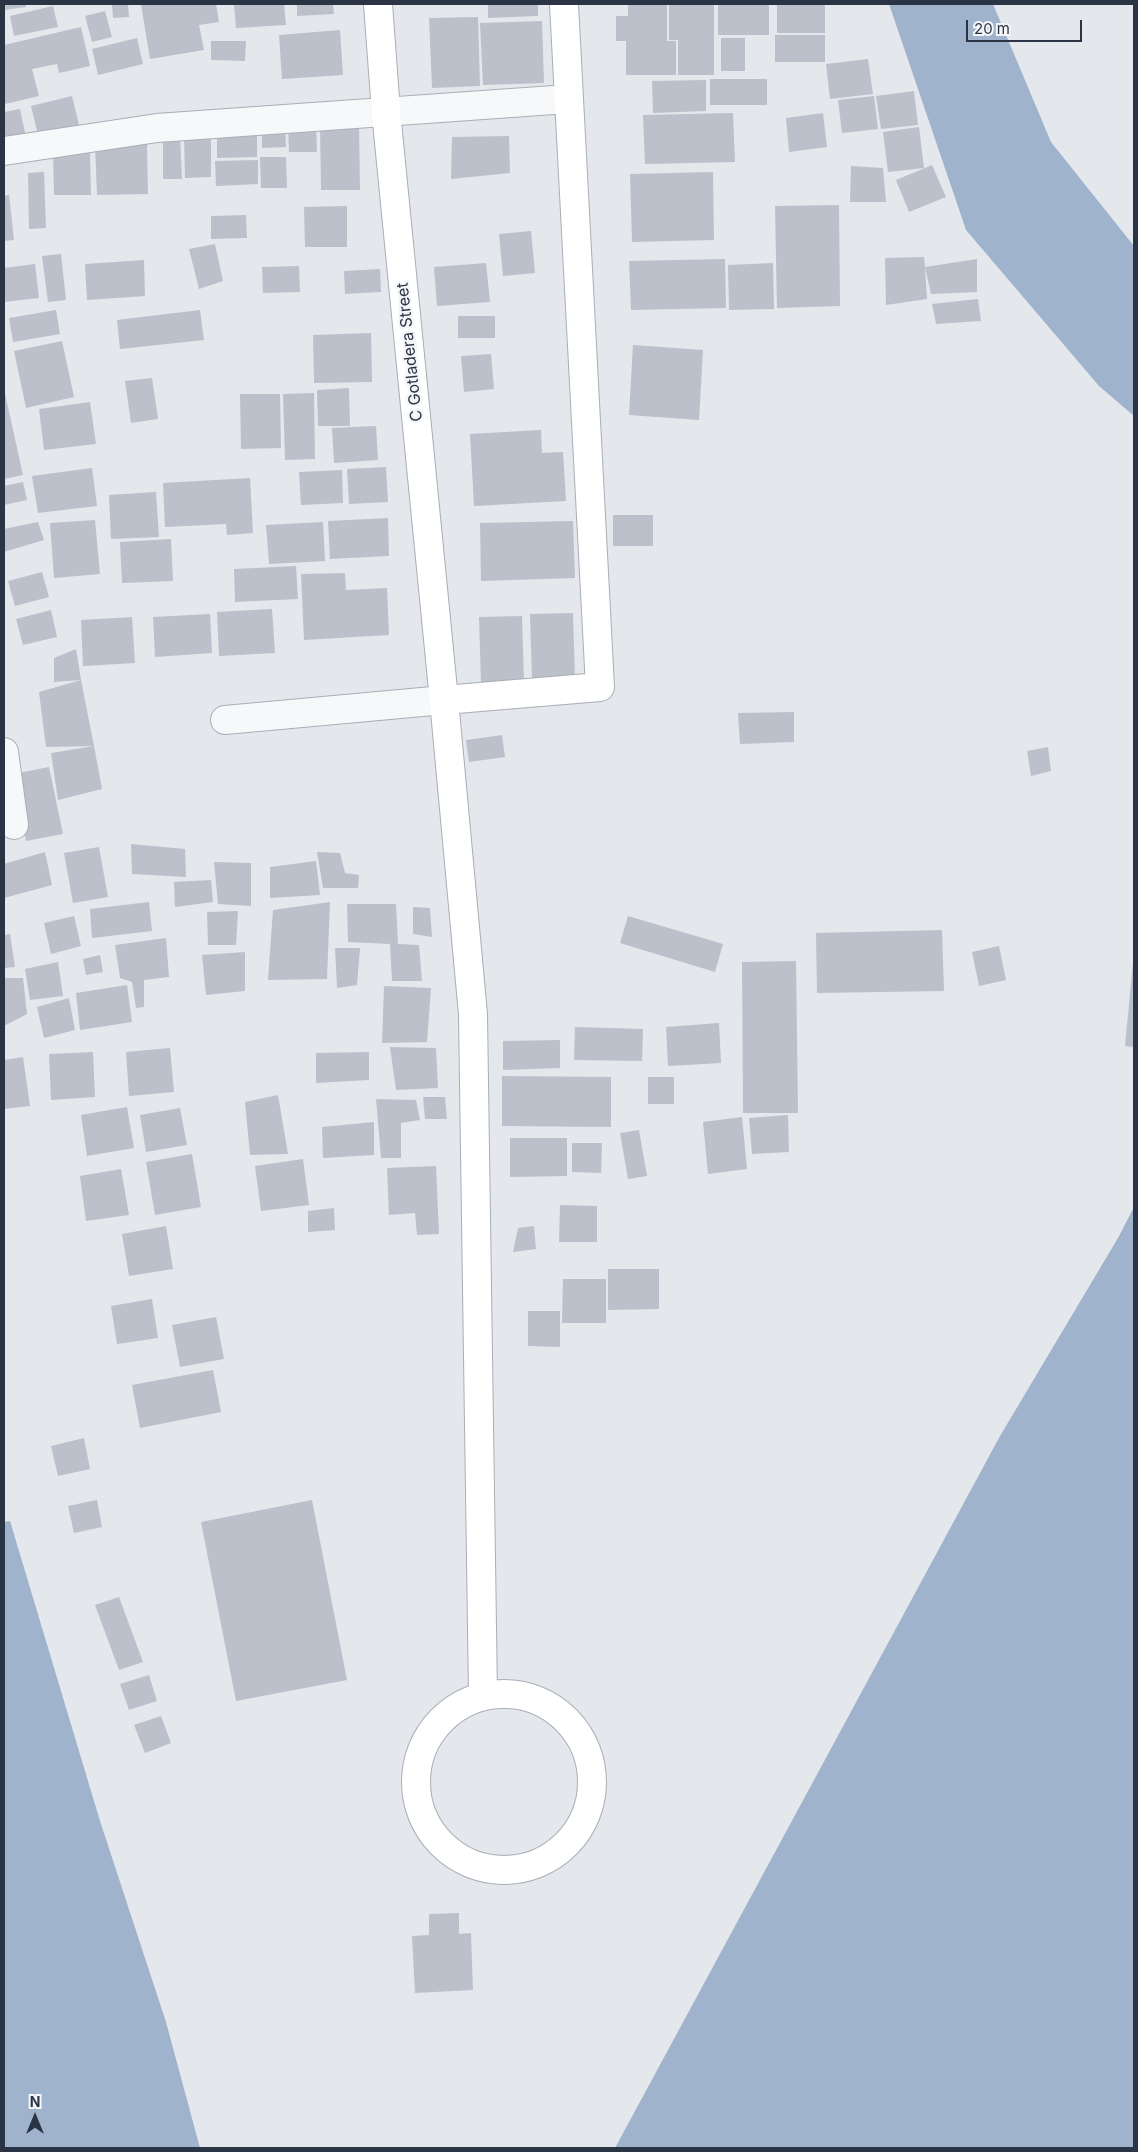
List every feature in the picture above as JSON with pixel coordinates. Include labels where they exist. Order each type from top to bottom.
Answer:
[{"type":"street","name":"C Gotladera Street","points":[[378,4],[386,112],[473,1014],[483,1696]]},
{"type":"street","points":[[225,720],[600,687],[564,4]]},
{"type":"street","points":[[4,151],[157,128],[568,99]]},
{"type":"street","points":[[4,752],[14,825]]},
{"type":"street","points":[[508,1694],[533,1699],[556,1710],[574,1728],[587,1750],[592,1774],[592,1791],[583,1823],[568,1843],[555,1854],[548,1859],[525,1868],[500,1871],[475,1866],[452,1855],[434,1837],[422,1815],[415,1791],[416,1766],[425,1742],[440,1721],[459,1706],[483,1696],[508,1694]]},
{"type":"water","points":[[889,4],[993,4],[1051,142],[1134,246],[1134,416],[1099,386],[966,230]]},
{"type":"water","points":[[1134,1207],[1134,2148],[615,2148],[1000,1436],[1118,1238]]},
{"type":"water","points":[[10,1521],[100,1821],[166,2022],[200,2148],[4,2148],[4,1522]]},
{"type":"building","points":[[4,4],[26,4],[26,7],[4,10]]},
{"type":"building","points":[[112,4],[128,4],[129,17],[113,18]]},
{"type":"building","points":[[141,4],[216,4],[219,22],[199,25],[204,50],[150,59]]},
{"type":"building","points":[[234,4],[284,4],[286,25],[236,28]]},
{"type":"building","points":[[297,4],[333,4],[334,14],[297,16]]},
{"type":"building","points":[[488,4],[538,4],[538,16],[488,18]]},
{"type":"building","points":[[628,4],[667,4],[667,41],[676,41],[676,75],[626,75],[626,41],[616,41],[616,16],[628,16]]},
{"type":"building","points":[[669,4],[714,4],[714,75],[678,75],[678,40],[669,40]]},
{"type":"building","points":[[718,4],[769,4],[769,35],[718,35]]},
{"type":"building","points":[[777,5],[825,5],[825,33],[777,33]]},
{"type":"building","points":[[53,6],[58,27],[14,36],[10,16]]},
{"type":"building","points":[[105,11],[112,37],[92,42],[85,16]]},
{"type":"building","points":[[478,17],[480,86],[432,88],[429,18]]},
{"type":"building","points":[[542,21],[544,83],[483,85],[480,23]]},
{"type":"building","points":[[81,27],[90,66],[59,73],[57,64],[32,69],[39,96],[5,104],[4,45]]},
{"type":"building","points":[[340,30],[343,75],[282,79],[279,35]]},
{"type":"building","points":[[775,35],[825,35],[825,62],[775,62]]},
{"type":"building","points":[[137,38],[143,64],[98,75],[92,49]]},
{"type":"building","points":[[721,38],[745,38],[745,71],[721,71]]},
{"type":"building","points":[[211,41],[246,41],[245,61],[211,60]]},
{"type":"building","points":[[868,59],[873,94],[830,99],[826,64]]},
{"type":"building","points":[[710,79],[767,79],[767,105],[710,105]]},
{"type":"building","points":[[706,80],[706,111],[653,113],[652,81]]},
{"type":"building","points":[[914,91],[918,125],[881,129],[876,96]]},
{"type":"building","points":[[72,96],[80,129],[39,139],[31,106]]},
{"type":"building","points":[[874,96],[878,129],[842,133],[838,100]]},
{"type":"building","points":[[20,109],[27,142],[4,146],[4,112]]},
{"type":"building","points":[[733,113],[735,162],[645,164],[643,115]]},
{"type":"building","points":[[823,113],[827,147],[789,152],[786,118]]},
{"type":"building","points":[[320,123],[359,123],[360,190],[321,190]]},
{"type":"building","points":[[316,124],[317,152],[289,152],[288,125]]},
{"type":"building","points":[[257,126],[257,157],[217,158],[217,127]]},
{"type":"building","points":[[262,127],[285,127],[286,147],[262,148]]},
{"type":"building","points":[[919,127],[924,168],[888,172],[883,132]]},
{"type":"building","points":[[211,132],[211,177],[185,178],[184,133]]},
{"type":"building","points":[[163,136],[180,136],[182,179],[163,179]]},
{"type":"building","points":[[509,136],[510,173],[451,179],[452,137]]},
{"type":"building","points":[[147,143],[148,194],[97,195],[95,145]]},
{"type":"building","points":[[53,152],[90,152],[91,195],[54,195]]},
{"type":"building","points":[[260,157],[286,157],[287,188],[261,188]]},
{"type":"building","points":[[258,160],[258,184],[216,186],[215,161]]},
{"type":"building","points":[[932,165],[946,197],[909,212],[896,180]]},
{"type":"building","points":[[851,166],[883,168],[886,202],[850,202]]},
{"type":"building","points":[[44,172],[46,228],[29,229],[28,173]]},
{"type":"building","points":[[713,172],[714,240],[632,242],[630,174]]},
{"type":"building","points":[[9,195],[14,240],[4,241],[4,196]]},
{"type":"building","points":[[839,205],[840,306],[777,308],[775,206]]},
{"type":"building","points":[[347,206],[347,247],[305,247],[304,207]]},
{"type":"building","points":[[246,215],[247,238],[211,239],[211,216]]},
{"type":"building","points":[[531,231],[535,273],[503,276],[499,234]]},
{"type":"building","points":[[215,244],[223,281],[199,289],[189,249]]},
{"type":"building","points":[[61,254],[66,300],[48,302],[42,256]]},
{"type":"building","points":[[924,257],[927,299],[886,305],[885,258]]},
{"type":"building","points":[[725,259],[726,308],[631,310],[629,261]]},
{"type":"building","points":[[977,259],[977,292],[931,294],[925,267]]},
{"type":"building","points":[[144,260],[145,296],[87,300],[85,264]]},
{"type":"building","points":[[486,263],[490,302],[437,306],[434,267]]},
{"type":"building","points":[[773,263],[774,309],[729,310],[728,265]]},
{"type":"building","points":[[35,264],[39,298],[4,302],[4,268]]},
{"type":"building","points":[[299,266],[300,292],[263,293],[262,267]]},
{"type":"building","points":[[380,269],[381,292],[345,294],[344,271]]},
{"type":"building","points":[[978,299],[981,321],[936,324],[932,304]]},
{"type":"building","points":[[56,310],[60,334],[13,342],[9,318]]},
{"type":"building","points":[[200,310],[204,340],[120,349],[117,320]]},
{"type":"building","points":[[458,316],[495,316],[495,338],[458,338]]},
{"type":"building","points":[[371,333],[372,382],[314,383],[313,335]]},
{"type":"building","points":[[62,341],[74,397],[26,408],[14,351]]},
{"type":"building","points":[[633,345],[703,350],[699,420],[629,415]]},
{"type":"building","points":[[491,354],[494,389],[464,392],[461,356]]},
{"type":"building","points":[[152,378],[158,419],[131,423],[125,381]]},
{"type":"building","points":[[349,388],[350,426],[318,426],[317,390]]},
{"type":"building","points":[[4,389],[23,475],[4,479]]},
{"type":"building","points":[[314,393],[315,459],[285,460],[283,394]]},
{"type":"building","points":[[240,394],[280,394],[281,448],[241,449]]},
{"type":"building","points":[[90,402],[96,444],[44,450],[39,409]]},
{"type":"building","points":[[376,426],[378,460],[334,463],[332,428]]},
{"type":"building","points":[[541,430],[542,453],[563,452],[566,501],[474,506],[470,434]]},
{"type":"building","points":[[386,467],[388,502],[349,504],[347,469]]},
{"type":"building","points":[[92,468],[97,506],[38,513],[32,476]]},
{"type":"building","points":[[342,470],[343,503],[301,505],[299,472]]},
{"type":"building","points":[[250,478],[253,533],[227,535],[226,524],[165,527],[163,483]]},
{"type":"building","points":[[23,482],[27,500],[4,505],[4,486]]},
{"type":"building","points":[[156,492],[159,537],[111,539],[109,495]]},
{"type":"building","points":[[613,515],[653,515],[653,546],[613,546]]},
{"type":"building","points":[[388,518],[389,556],[330,559],[328,521]]},
{"type":"building","points":[[95,520],[100,574],[54,578],[50,523]]},
{"type":"building","points":[[573,521],[575,578],[481,581],[480,523]]},
{"type":"building","points":[[38,522],[44,540],[4,552],[4,529]]},
{"type":"building","points":[[323,522],[325,561],[269,564],[266,525]]},
{"type":"building","points":[[171,539],[173,581],[122,583],[120,542]]},
{"type":"building","points":[[296,566],[298,599],[235,602],[234,569]]},
{"type":"building","points":[[42,572],[49,597],[15,606],[8,581]]},
{"type":"building","points":[[345,573],[346,590],[387,588],[389,635],[304,640],[301,574]]},
{"type":"building","points":[[272,609],[275,653],[219,656],[217,612]]},
{"type":"building","points":[[51,610],[57,637],[23,645],[16,619]]},
{"type":"building","points":[[573,613],[575,679],[532,680],[530,614]]},
{"type":"building","points":[[210,614],[212,653],[155,657],[153,617]]},
{"type":"building","points":[[522,616],[524,683],[481,684],[479,617]]},
{"type":"building","points":[[132,617],[135,663],[83,666],[81,620]]},
{"type":"building","points":[[76,649],[81,680],[54,682],[54,658]]},
{"type":"building","points":[[81,680],[94,746],[46,747],[39,692]]},
{"type":"building","points":[[794,712],[794,742],[740,744],[738,713]]},
{"type":"building","points":[[502,735],[505,757],[469,762],[466,740]]},
{"type":"building","points":[[94,746],[102,789],[58,800],[51,753]]},
{"type":"building","points":[[1048,747],[1051,771],[1031,776],[1027,751]]},
{"type":"building","points":[[49,767],[63,834],[26,841],[13,774]]},
{"type":"building","points":[[131,844],[185,849],[186,877],[132,874]]},
{"type":"building","points":[[99,847],[108,897],[73,903],[64,853]]},
{"type":"building","points":[[45,852],[52,885],[4,898],[4,864]]},
{"type":"building","points":[[317,852],[340,853],[345,873],[359,875],[358,888],[323,888]]},
{"type":"building","points":[[316,861],[320,895],[270,898],[270,867]]},
{"type":"building","points":[[214,862],[251,863],[251,906],[218,904]]},
{"type":"building","points":[[211,880],[213,902],[175,907],[174,882]]},
{"type":"building","points":[[149,902],[152,931],[92,938],[90,909]]},
{"type":"building","points":[[330,902],[327,979],[268,980],[273,910]]},
{"type":"building","points":[[347,904],[396,904],[398,944],[419,945],[422,981],[392,981],[390,944],[348,942]]},
{"type":"building","points":[[413,907],[430,908],[432,937],[413,934]]},
{"type":"building","points":[[238,911],[236,945],[208,945],[207,912]]},
{"type":"building","points":[[74,916],[81,946],[51,954],[44,923]]},
{"type":"building","points":[[628,916],[723,944],[715,972],[620,943]]},
{"type":"building","points":[[942,930],[944,991],[817,993],[816,933]]},
{"type":"building","points":[[10,934],[15,967],[4,968],[4,935]]},
{"type":"building","points":[[166,938],[169,977],[144,980],[144,1007],[136,1008],[132,982],[120,978],[115,945]]},
{"type":"building","points":[[999,946],[1006,980],[979,986],[972,952]]},
{"type":"building","points":[[335,948],[360,948],[357,985],[337,988]]},
{"type":"building","points":[[245,952],[245,991],[206,995],[202,955]]},
{"type":"building","points":[[100,955],[103,972],[86,975],[83,959]]},
{"type":"building","points":[[796,961],[798,1113],[743,1113],[742,962]]},
{"type":"building","points":[[58,962],[63,996],[30,1000],[25,969]]},
{"type":"building","points":[[1134,962],[1134,1047],[1125,1046]]},
{"type":"building","points":[[4,978],[23,978],[27,1014],[4,1026]]},
{"type":"building","points":[[127,985],[132,1022],[80,1030],[76,993]]},
{"type":"building","points":[[384,986],[431,988],[427,1042],[382,1043]]},
{"type":"building","points":[[69,998],[75,1030],[44,1038],[37,1007]]},
{"type":"building","points":[[719,1023],[721,1063],[668,1066],[666,1027]]},
{"type":"building","points":[[575,1027],[643,1029],[642,1061],[574,1060]]},
{"type":"building","points":[[560,1040],[560,1068],[503,1070],[503,1041]]},
{"type":"building","points":[[390,1047],[436,1048],[438,1088],[396,1090]]},
{"type":"building","points":[[170,1048],[174,1092],[129,1096],[126,1052]]},
{"type":"building","points":[[93,1052],[95,1097],[51,1100],[49,1054]]},
{"type":"building","points":[[369,1052],[369,1080],[316,1083],[316,1053]]},
{"type":"building","points":[[23,1057],[30,1106],[4,1109],[4,1060]]},
{"type":"building","points":[[502,1076],[611,1077],[611,1127],[502,1126]]},
{"type":"building","points":[[648,1077],[674,1077],[674,1104],[648,1104]]},
{"type":"building","points":[[278,1095],[288,1154],[250,1155],[245,1102]]},
{"type":"building","points":[[423,1097],[445,1097],[447,1119],[425,1119]]},
{"type":"building","points":[[376,1099],[416,1100],[420,1120],[401,1123],[401,1158],[381,1158]]},
{"type":"building","points":[[127,1107],[134,1148],[87,1156],[81,1115]]},
{"type":"building","points":[[180,1108],[187,1145],[146,1152],[140,1115]]},
{"type":"building","points":[[788,1115],[789,1152],[752,1154],[749,1118]]},
{"type":"building","points":[[742,1117],[747,1169],[708,1174],[703,1122]]},
{"type":"building","points":[[374,1122],[374,1155],[323,1158],[322,1127]]},
{"type":"building","points":[[639,1130],[647,1176],[628,1179],[620,1133]]},
{"type":"building","points":[[510,1138],[567,1138],[567,1176],[510,1177]]},
{"type":"building","points":[[572,1143],[602,1143],[601,1173],[572,1172]]},
{"type":"building","points":[[192,1154],[201,1207],[155,1215],[146,1162]]},
{"type":"building","points":[[303,1159],[309,1205],[261,1211],[255,1166]]},
{"type":"building","points":[[436,1166],[439,1234],[417,1235],[415,1213],[389,1215],[387,1168]]},
{"type":"building","points":[[121,1169],[129,1215],[86,1221],[80,1176]]},
{"type":"building","points":[[560,1205],[597,1206],[597,1242],[559,1242]]},
{"type":"building","points":[[334,1208],[335,1230],[308,1232],[308,1211]]},
{"type":"building","points":[[166,1226],[173,1269],[129,1276],[122,1234]]},
{"type":"building","points":[[534,1226],[536,1249],[513,1252],[518,1228]]},
{"type":"building","points":[[608,1269],[659,1269],[659,1309],[608,1310]]},
{"type":"building","points":[[563,1279],[606,1279],[606,1323],[562,1323]]},
{"type":"building","points":[[152,1299],[158,1338],[117,1344],[111,1306]]},
{"type":"building","points":[[528,1311],[560,1311],[560,1347],[528,1346]]},
{"type":"building","points":[[216,1317],[224,1359],[180,1367],[172,1325]]},
{"type":"building","points":[[213,1370],[221,1412],[140,1428],[132,1385]]},
{"type":"building","points":[[84,1438],[90,1469],[58,1476],[51,1446]]},
{"type":"building","points":[[97,1500],[102,1527],[74,1533],[68,1506]]},
{"type":"building","points":[[312,1500],[347,1680],[236,1701],[201,1522]]},
{"type":"building","points":[[119,1597],[143,1662],[119,1670],[95,1605]]},
{"type":"building","points":[[149,1675],[157,1701],[129,1710],[120,1684]]},
{"type":"building","points":[[161,1716],[171,1743],[145,1753],[134,1725]]},
{"type":"building","points":[[459,1913],[459,1934],[471,1933],[473,1990],[415,1993],[412,1936],[429,1935],[429,1914]]}]
